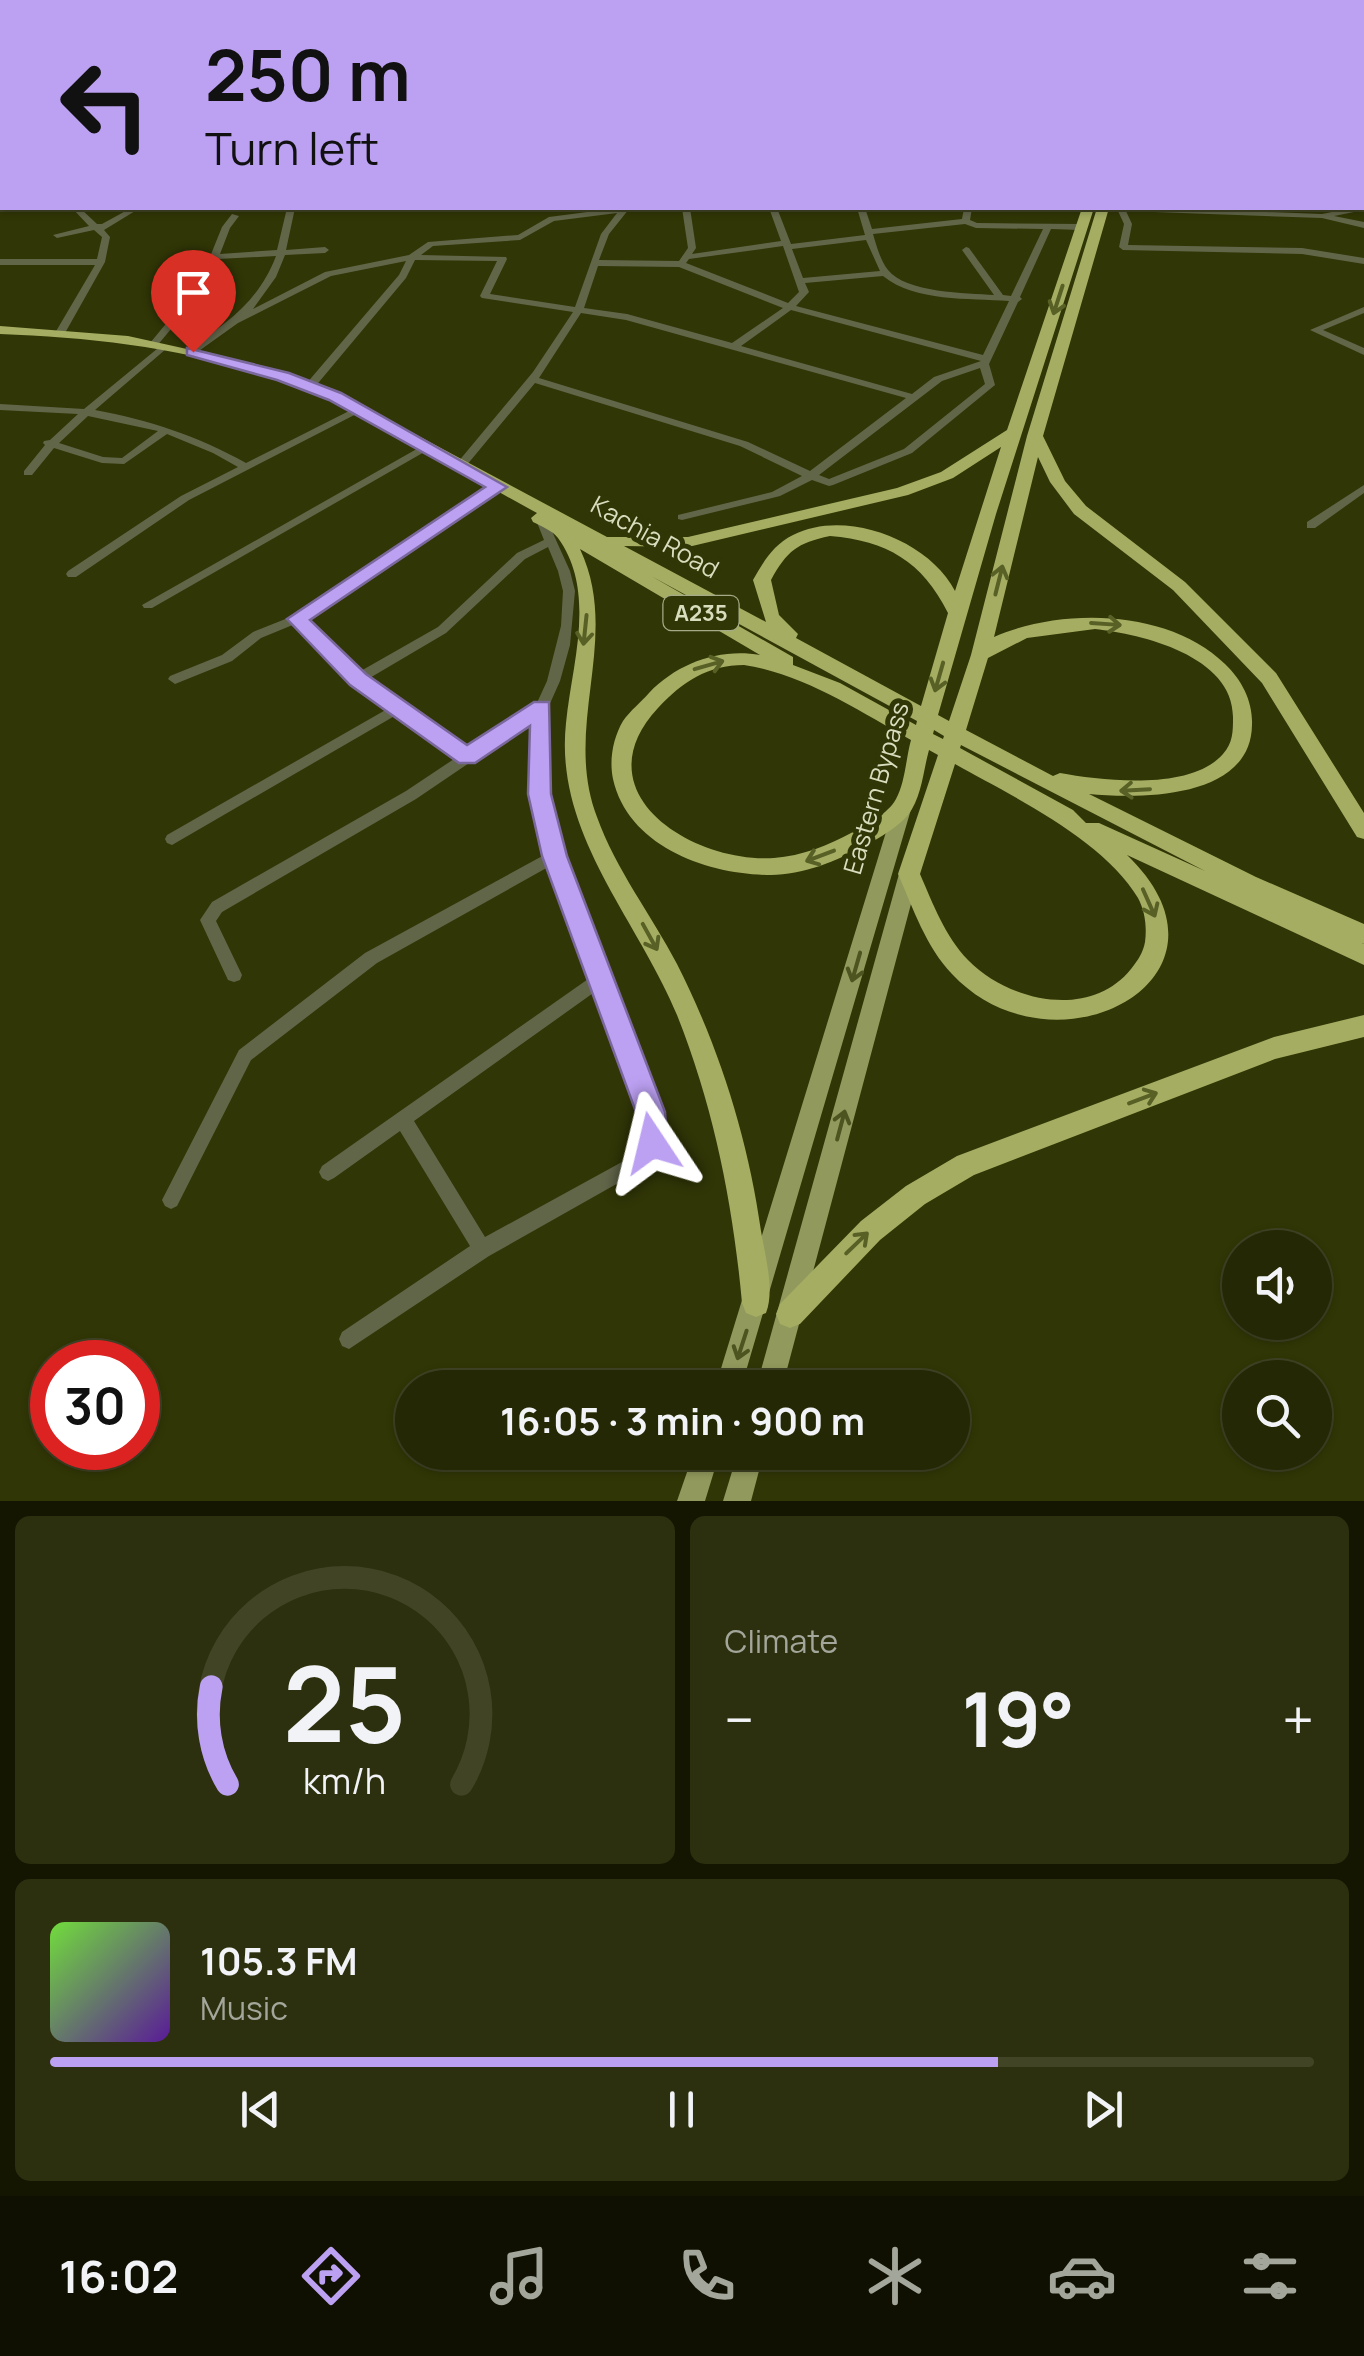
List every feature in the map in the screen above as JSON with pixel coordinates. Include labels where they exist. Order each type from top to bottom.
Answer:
[{"type":"highway","name":"Eastern Bypass","points":[[909,874],[980,655],[1026,433],[1087,210]]},
{"type":"highway","name":"Eastern Bypass","points":[[903,806],[957,613],[1108,210]]},
{"type":"highway","name":"Kachia Road","points":[[0,330],[60,333],[193,352],[310,386],[361,409],[506,492],[537,504],[805,650],[897,714]]},
{"type":"highway","points":[[603,540],[688,542],[902,492],[947,475],[1026,433],[1080,510],[1190,596],[1269,678],[1364,831]]},
{"type":"highway","name":"A235","points":[[506,492],[542,520],[558,539],[843,694],[897,714],[976,755],[1056,812],[1364,955]]},
{"type":"highway","points":[[805,650],[771,617],[762,580],[778,553],[814,535],[865,534],[904,548],[938,572],[950,588],[957,613]]},
{"type":"highway","points":[[558,539],[581,570],[587,602],[574,714],[577,788],[591,833],[670,973],[710,1067],[749,1216],[756,1303]]},
{"type":"highway","points":[[980,655],[994,643],[1056,626],[1111,623],[1142,629],[1166,636],[1206,661],[1223,676],[1242,708],[1244,726],[1227,760],[1190,782],[1111,790],[1031,774]]},
{"type":"highway","points":[[843,694],[766,663],[742,658],[697,668],[660,691],[631,727],[621,770],[625,793],[638,814],[674,847],[705,859],[764,868],[820,858],[871,830],[903,806]]},
{"type":"highway","name":"A235","points":[[976,755],[1031,774],[1248,884],[1364,934]]},
{"type":"highway","points":[[909,874],[954,961],[994,994],[1042,1008],[1073,1011],[1106,1005],[1130,990],[1154,956],[1156,916],[1134,876],[1056,812]]},
{"type":"highway","points":[[790,1314],[890,1211],[924,1186],[966,1165],[1274,1048],[1364,1026]]},
{"type":"main road","name":"Eastern Bypass","points":[[734,1370],[903,806]]},
{"type":"main road","name":"Eastern Bypass","points":[[775,1370],[909,874]]},
{"type":"main road","points":[[691,1501],[701,1470]]},
{"type":"main road","points":[[737,1501],[746,1470]]},
{"type":"street","points":[[60,333],[102,262],[106,237],[78,210]]},
{"type":"street","points":[[57,235],[101,228],[132,210]]},
{"type":"street","points":[[238,320],[267,288],[284,254],[291,210]]},
{"type":"street","points":[[310,386],[403,276],[412,257],[432,244],[520,237],[552,219],[613,210]]},
{"type":"street","points":[[462,464],[536,380],[578,310],[609,223],[624,210]]},
{"type":"street","points":[[685,260],[692,228],[687,210]]},
{"type":"street","points":[[732,348],[790,307],[804,292],[774,210]]},
{"type":"street","points":[[862,210],[885,273]]},
{"type":"street","points":[[966,221],[968,210]]},
{"type":"street","points":[[1111,210],[1128,224],[1123,248],[1302,251],[1364,261]]},
{"type":"street","points":[[1162,210],[1322,216],[1364,224]]},
{"type":"street","points":[[1322,216],[1354,210]]},
{"type":"street","points":[[28,473],[48,444],[158,346],[193,300],[235,216]]},
{"type":"street","points":[[595,263],[685,260],[966,221],[1081,228]]},
{"type":"street","points":[[536,380],[744,444],[829,483],[908,452],[990,385],[985,362],[1048,226]]},
{"type":"street","points":[[214,257],[325,250]]},
{"type":"street","points":[[966,250],[1000,298]]},
{"type":"street","points":[[193,352],[238,320],[328,274],[412,257],[503,259],[485,296],[640,320],[913,398]]},
{"type":"street","points":[[685,260],[790,307],[985,362]]},
{"type":"street","points":[[0,262],[102,262]]},
{"type":"street","points":[[802,282],[885,273],[917,288],[1017,299]]},
{"type":"street","points":[[1364,310],[1316,330],[1364,352]]},
{"type":"street","points":[[682,517],[776,494],[811,476],[952,372],[985,362]]},
{"type":"street","points":[[0,406],[87,411],[205,444],[244,466]]},
{"type":"street","points":[[72,574],[185,498],[361,409]]},
{"type":"street","points":[[48,444],[102,460],[124,461],[164,431]]},
{"type":"street","points":[[148,605],[428,446]]},
{"type":"street","points":[[175,679],[227,658],[257,635],[297,619],[506,492]]},
{"type":"street","points":[[1311,525],[1361,492]]},
{"type":"street","points":[[234,975],[208,920],[217,907],[375,817],[542,708],[552,692],[570,597],[558,539],[512,563],[442,630],[358,679]]},
{"type":"street","points":[[297,619],[358,679],[467,757]]},
{"type":"street","points":[[350,1340],[482,1249],[638,1163],[652,1143],[650,1112],[554,856],[540,794],[542,708]]},
{"type":"street","points":[[172,839],[397,709]]},
{"type":"street","points":[[170,1200],[245,1055],[371,958],[554,856]]},
{"type":"street","points":[[328,1172],[601,979]]},
{"type":"street","points":[[404,1121],[482,1249]]},
{"type":"route","points":[[193,352],[283,376],[335,397],[498,487],[297,619],[358,679],[467,757],[542,708],[540,794],[554,856],[650,1112],[652,1143]]}]
